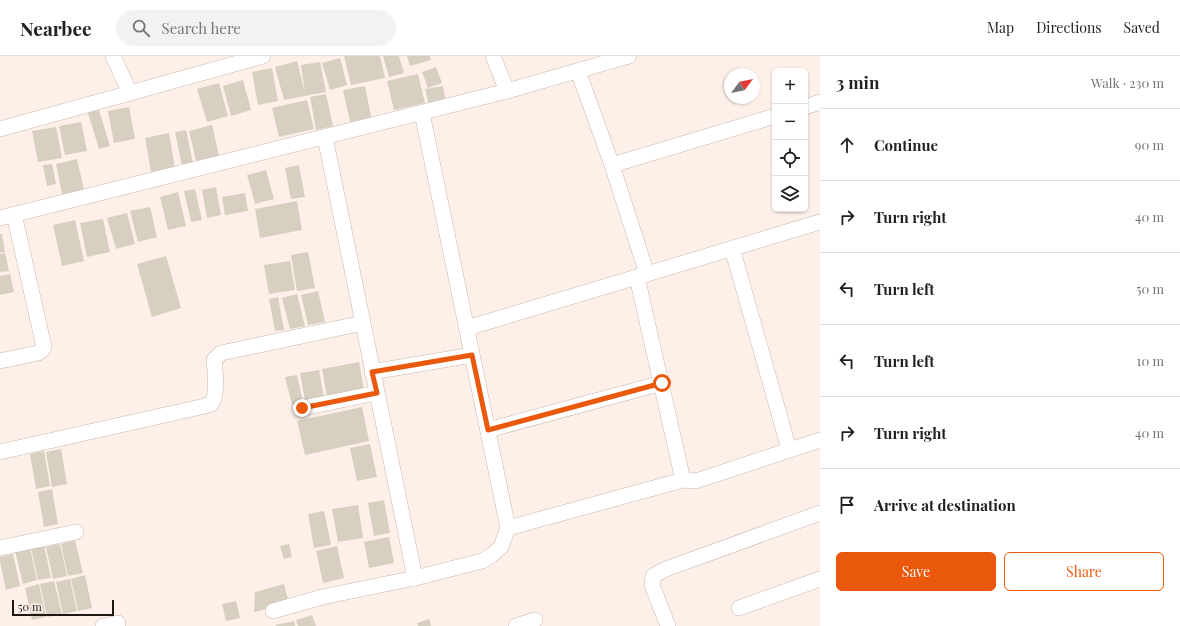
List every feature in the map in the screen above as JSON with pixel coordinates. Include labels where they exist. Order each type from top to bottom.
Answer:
[{"type":"street","points":[[113,56],[130,93]]},
{"type":"street","points":[[0,129],[263,56]]},
{"type":"street","points":[[493,56],[507,91]]},
{"type":"street","points":[[0,361],[38,353],[44,347],[7,216],[507,91],[630,56]]},
{"type":"street","points":[[578,71],[612,165],[642,275],[662,383],[683,480]]},
{"type":"street","points":[[808,106],[820,102]]},
{"type":"street","points":[[274,611],[322,597],[415,578],[482,561],[501,547],[508,528],[422,112]]},
{"type":"street","points":[[612,165],[772,117]]},
{"type":"street","points":[[325,137],[415,578]]},
{"type":"street","points":[[467,328],[820,222]]},
{"type":"street","points":[[732,248],[789,449]]},
{"type":"street","points":[[0,452],[211,404],[214,399],[214,360],[221,353],[363,324]]},
{"type":"street","points":[[372,372],[472,355]]},
{"type":"street","points":[[488,430],[662,383]]},
{"type":"street","points":[[302,408],[377,393]]},
{"type":"street","points":[[508,528],[683,480],[696,481],[820,440]]},
{"type":"street","points":[[668,626],[652,585],[654,576],[666,569],[820,513]]},
{"type":"street","points":[[0,548],[76,532]]},
{"type":"street","points":[[739,608],[820,580]]},
{"type":"street","points":[[516,626],[535,620]]},
{"type":"street","points":[[103,626],[118,623]]},
{"type":"building","points":[[344,56],[380,56],[385,78],[351,85]]},
{"type":"building","points":[[383,56],[399,56],[404,73],[389,77]]},
{"type":"building","points":[[407,56],[430,56],[431,60],[410,66]]},
{"type":"building","points":[[340,58],[347,85],[330,90],[322,63]]},
{"type":"building","points":[[297,61],[305,93],[301,65],[320,62],[326,92],[284,100],[275,67]]},
{"type":"building","points":[[436,67],[442,83],[428,88],[422,72]]},
{"type":"building","points":[[272,68],[278,101],[258,105],[252,72]]},
{"type":"building","points":[[418,74],[425,103],[394,110],[387,81]]},
{"type":"building","points":[[243,80],[251,110],[231,116],[223,86]]},
{"type":"building","points":[[219,83],[228,116],[207,122],[197,89]]},
{"type":"building","points":[[365,86],[372,121],[351,126],[343,90]]},
{"type":"building","points":[[443,86],[446,103],[429,106],[425,89]]},
{"type":"building","points":[[326,94],[333,126],[316,130],[310,97]]},
{"type":"building","points":[[307,100],[314,129],[279,137],[272,108]]},
{"type":"building","points":[[129,107],[135,139],[114,143],[108,111]]},
{"type":"building","points":[[99,110],[110,146],[99,149],[88,113]]},
{"type":"building","points":[[81,122],[87,151],[65,155],[59,126]]},
{"type":"building","points":[[212,125],[219,156],[196,161],[189,131]]},
{"type":"building","points":[[56,127],[62,158],[38,162],[32,131]]},
{"type":"building","points":[[186,130],[193,163],[182,166],[175,132]]},
{"type":"building","points":[[169,133],[175,168],[151,172],[145,138]]},
{"type":"building","points":[[77,159],[85,194],[63,198],[56,164]]},
{"type":"building","points":[[52,164],[56,184],[47,186],[43,165]]},
{"type":"building","points":[[299,165],[305,197],[291,199],[285,168]]},
{"type":"building","points":[[266,170],[274,199],[255,204],[247,175]]},
{"type":"building","points":[[216,187],[221,215],[207,218],[202,190]]},
{"type":"building","points":[[195,189],[202,220],[191,222],[184,191]]},
{"type":"building","points":[[178,192],[186,226],[168,230],[160,197]]},
{"type":"building","points":[[245,193],[248,211],[225,215],[222,197]]},
{"type":"building","points":[[297,201],[302,230],[260,238],[255,209]]},
{"type":"building","points":[[150,207],[157,237],[138,242],[130,211]]},
{"type":"building","points":[[127,213],[135,244],[116,249],[107,218]]},
{"type":"building","points":[[103,219],[110,252],[87,257],[80,223]]},
{"type":"building","points":[[75,220],[84,261],[62,266],[53,225]]},
{"type":"building","points":[[0,234],[2,234],[5,252],[0,253]]},
{"type":"building","points":[[308,252],[315,288],[297,291],[291,255]]},
{"type":"building","points":[[5,253],[9,271],[0,272],[0,254]]},
{"type":"building","points":[[166,256],[181,308],[152,317],[137,264]]},
{"type":"building","points":[[290,261],[295,290],[269,294],[264,265]]},
{"type":"building","points":[[10,274],[14,292],[0,295],[0,276]]},
{"type":"building","points":[[318,291],[325,322],[308,325],[301,295]]},
{"type":"building","points":[[297,294],[305,326],[290,329],[282,298]]},
{"type":"building","points":[[278,297],[284,330],[275,331],[269,299]]},
{"type":"building","points":[[359,362],[364,390],[327,397],[322,369]]},
{"type":"building","points":[[319,370],[324,397],[305,400],[300,373]]},
{"type":"building","points":[[297,375],[303,403],[292,405],[285,377]]},
{"type":"building","points":[[362,407],[369,441],[305,455],[297,421]]},
{"type":"building","points":[[370,444],[377,477],[357,481],[350,448]]},
{"type":"building","points":[[61,449],[67,484],[52,487],[46,452]]},
{"type":"building","points":[[44,451],[50,486],[36,489],[30,454]]},
{"type":"building","points":[[52,489],[58,524],[44,527],[38,492]]},
{"type":"building","points":[[384,500],[390,533],[374,536],[368,503]]},
{"type":"building","points":[[358,505],[363,538],[338,542],[332,509]]},
{"type":"building","points":[[324,511],[331,545],[314,548],[308,514]]},
{"type":"building","points":[[389,537],[394,563],[369,568],[364,542]]},
{"type":"building","points":[[75,540],[83,573],[68,576],[61,544]]},
{"type":"building","points":[[60,544],[67,576],[53,579],[46,547]]},
{"type":"building","points":[[289,544],[292,557],[284,559],[280,546]]},
{"type":"building","points":[[44,545],[51,578],[38,580],[31,548]]},
{"type":"building","points":[[337,546],[344,578],[323,583],[316,551]]},
{"type":"building","points":[[30,548],[37,580],[23,584],[15,551]]},
{"type":"building","points":[[13,554],[20,586],[6,590],[0,557]]},
{"type":"building","points":[[85,575],[92,608],[78,611],[71,579]]},
{"type":"building","points":[[70,579],[77,611],[63,614],[56,582]]},
{"type":"building","points":[[54,581],[62,614],[47,617],[40,584]]},
{"type":"building","points":[[39,584],[46,617],[32,620],[25,588]]},
{"type":"building","points":[[284,584],[289,603],[254,612],[255,592]]},
{"type":"building","points":[[236,601],[240,618],[226,621],[222,604]]},
{"type":"building","points":[[312,615],[316,626],[298,626],[296,620]]},
{"type":"building","points":[[429,619],[431,626],[418,626],[417,623]]},
{"type":"building","points":[[294,621],[295,626],[275,625]]},
{"type":"route","points":[[302,408],[377,393],[372,372],[472,355],[488,430],[662,383]]}]
